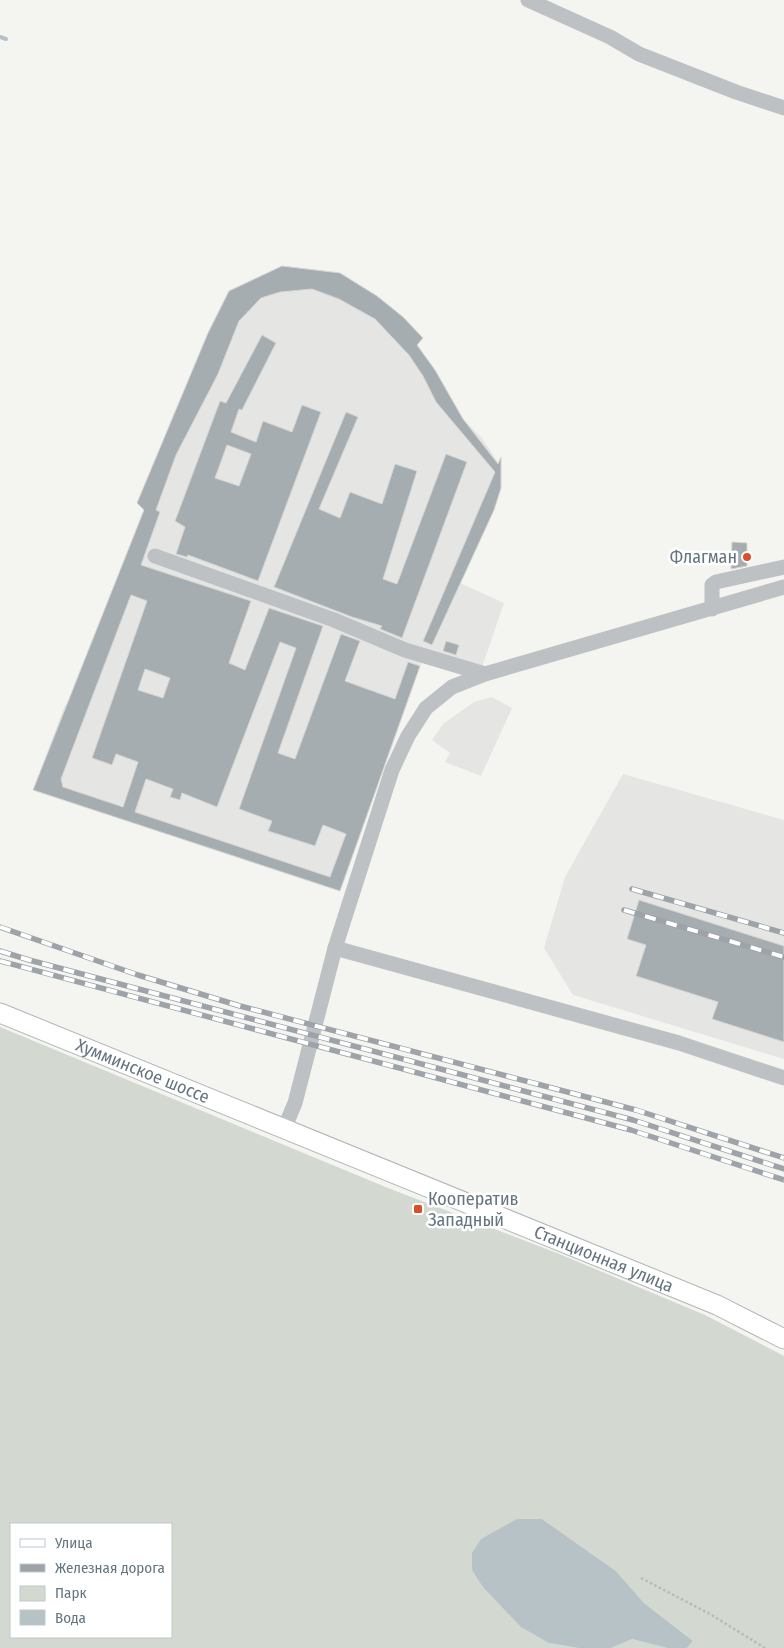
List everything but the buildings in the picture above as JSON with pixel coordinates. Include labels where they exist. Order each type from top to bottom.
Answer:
[{"type":"main road","name":"Хумминское шоссе","points":[[0,1013],[284,1129]]},
{"type":"main road","name":"Станционная улица","points":[[284,1129],[717,1305],[784,1339]]},
{"type":"street","points":[[528,0],[610,37],[639,54],[736,92],[784,108]]},
{"type":"street","points":[[155,556],[334,620],[405,650],[485,674]]},
{"type":"street","points":[[712,609],[712,585],[716,582],[784,567]]},
{"type":"street","points":[[284,1129],[295,1103],[336,948],[392,770],[408,736],[426,708],[452,687],[485,674],[784,587]]},
{"type":"street","points":[[336,948],[679,1043],[784,1078]]},
{"type":"path","points":[[641,1578],[710,1614],[765,1648]]},
{"type":"shaded area","points":[[283,266],[340,273],[380,298],[403,317],[423,338],[417,345],[463,419],[482,438],[501,467],[501,488],[494,510],[460,583],[504,603],[482,667],[426,651],[340,891],[33,790],[65,705],[73,705],[144,510],[137,503],[208,333],[229,291]]},
{"type":"shaded area","points":[[492,697],[512,708],[481,776],[445,762],[450,753],[432,740],[443,724],[474,702]]},
{"type":"shaded area","points":[[623,774],[784,820],[784,1059],[573,995],[544,948],[565,877]]},
{"type":"green space","points":[[0,1027],[388,1188],[557,1253],[705,1315],[784,1356],[784,1648],[687,1648],[693,1641],[644,1603],[616,1571],[542,1519],[517,1519],[549,1643],[578,1648],[0,1648]]},
{"type":"green space","points":[[632,1639],[667,1648],[611,1648]]},
{"type":"water","points":[[517,1519],[542,1519],[616,1571],[644,1603],[693,1641],[687,1648],[667,1648],[632,1639],[611,1648],[578,1648],[549,1643],[521,1627],[483,1587],[472,1570],[472,1553],[481,1539]]},
{"type":"waterway","points":[[0,37],[6,39]]},
{"type":"railway","points":[[632,889],[784,933]]},
{"type":"railway","points":[[624,910],[784,957]]},
{"type":"railway","points":[[0,927],[138,975],[240,1006],[636,1110],[784,1158]]},
{"type":"railway","points":[[0,951],[633,1120],[784,1169]]},
{"type":"railway","points":[[0,961],[631,1130],[784,1180]]},
{"type":"place","name":"Флагман","points":[[747,557]]},
{"type":"place","name":"Кооператив Западный","points":[[418,1209]]}]
